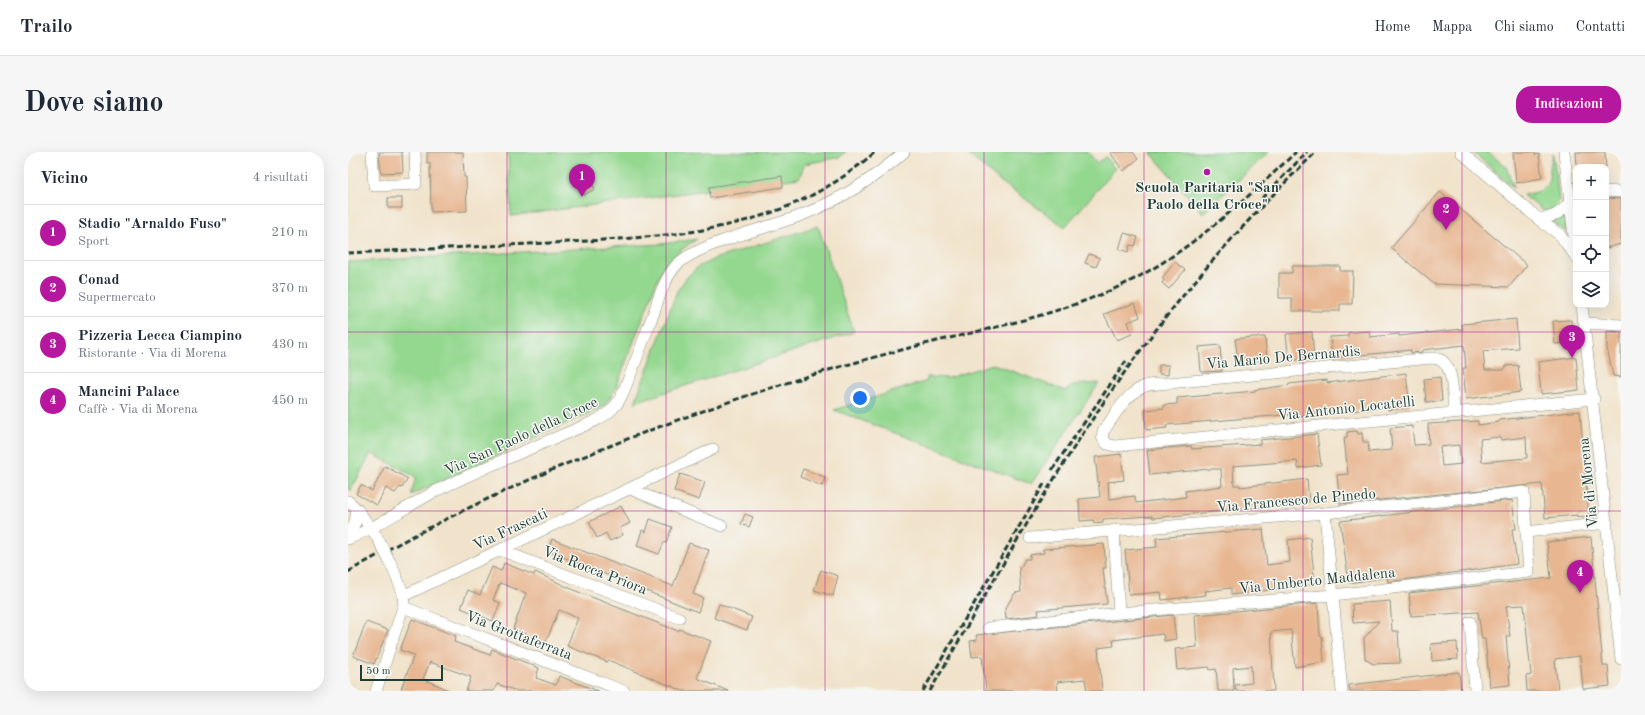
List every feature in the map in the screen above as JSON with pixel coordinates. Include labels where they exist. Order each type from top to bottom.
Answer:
[{"type":"street","points":[[372,152],[374,186],[416,184],[415,152]]},
{"type":"street","name":"Via San Paolo della Croce","points":[[348,539],[375,533],[399,512],[442,489],[595,421],[607,414],[615,408],[621,397],[664,285],[674,267],[681,261],[702,249],[801,216],[836,200],[868,180],[904,152]]},
{"type":"street","points":[[1461,152],[1537,218],[1563,238],[1573,253]]},
{"type":"street","points":[[1564,152],[1572,189],[1570,202],[1574,236]]},
{"type":"street","points":[[1609,191],[1621,192]]},
{"type":"street","points":[[1537,218],[1553,216],[1570,202]]},
{"type":"street","name":"Via di Morena","points":[[1582,308],[1619,625],[1621,659]]},
{"type":"street","points":[[1585,323],[1621,325]]},
{"type":"street","name":"Via Mario De Bernardis","points":[[1103,441],[1103,432],[1126,400],[1137,390],[1148,385],[1432,358],[1443,362],[1449,369],[1454,412]]},
{"type":"street","name":"Via Antonio Locatelli","points":[[1103,441],[1109,445],[1115,446],[1594,399]]},
{"type":"street","name":"Via Frascati","points":[[403,602],[500,550],[712,449]]},
{"type":"street","points":[[630,489],[722,526]]},
{"type":"street","name":"Via Francesco de Pinedo","points":[[1030,538],[1325,513],[1524,492],[1526,532]]},
{"type":"street","points":[[348,501],[357,509],[375,533],[390,562],[403,602],[376,691]]},
{"type":"street","points":[[348,535],[355,523],[357,509]]},
{"type":"street","points":[[1325,513],[1342,691]]},
{"type":"street","points":[[1526,532],[1607,523]]},
{"type":"street","points":[[1114,530],[1119,613]]},
{"type":"street","name":"Via Umberto Maddalena","points":[[988,628],[1119,613],[1333,594],[1529,572],[1526,532]]},
{"type":"street","name":"Via Rocca Priora","points":[[500,550],[679,618]]},
{"type":"street","name":"Via Grottaferrata","points":[[403,602],[624,691]]},
{"type":"street","points":[[1470,622],[1476,691]]},
{"type":"green space","points":[[508,152],[846,152],[840,157],[805,164],[799,178],[511,216]]},
{"type":"green space","points":[[966,152],[1088,152],[1097,163],[1106,157],[1115,169],[1065,227],[997,179]]},
{"type":"green space","name":"Scuola Paritaria \"San Paolo della Croce\"","points":[[1150,152],[1269,152],[1203,213]]},
{"type":"green space","points":[[1473,152],[1488,152],[1506,167],[1514,188]]},
{"type":"green space","points":[[1553,154],[1559,201],[1554,210],[1545,212],[1523,195],[1534,193],[1546,186]]},
{"type":"green space","points":[[1565,216],[1566,232],[1551,222]]},
{"type":"green space","points":[[818,226],[854,332],[635,402],[677,291],[687,277],[698,267],[714,259]]},
{"type":"green space","points":[[697,239],[669,261],[661,271],[615,390],[604,406],[411,495],[416,477],[371,453],[351,490],[348,490],[348,262],[661,244]]},
{"type":"green space","points":[[993,364],[1066,391],[1073,385],[1099,383],[1031,484],[834,410],[927,381],[927,377],[948,378]]},
{"type":"building","points":[[379,152],[402,152],[403,172],[381,173]]},
{"type":"building","points":[[427,152],[463,152],[464,177],[466,177],[467,211],[431,212],[430,163],[427,163]]},
{"type":"building","points":[[1110,152],[1133,152],[1138,159],[1123,171]]},
{"type":"building","points":[[1513,152],[1535,152],[1535,155],[1539,154],[1542,178],[1516,183]]},
{"type":"building","points":[[1576,152],[1605,152],[1606,164],[1577,164]]},
{"type":"building","points":[[585,171],[595,189],[584,195],[574,176]]},
{"type":"building","points":[[782,176],[783,187],[710,198],[709,187]]},
{"type":"building","points":[[1440,192],[1527,265],[1509,287],[1434,284],[1391,248]]},
{"type":"building","points":[[388,198],[402,198],[402,208],[388,208]]},
{"type":"building","points":[[1609,198],[1621,199],[1621,244],[1609,247]]},
{"type":"building","points":[[1124,233],[1138,237],[1135,246],[1130,245],[1128,252],[1119,249]]},
{"type":"building","points":[[1089,254],[1100,258],[1096,267],[1085,263]]},
{"type":"building","points":[[1175,262],[1185,270],[1169,289],[1162,283],[1164,280],[1162,278]]},
{"type":"building","points":[[1292,266],[1340,266],[1340,271],[1353,271],[1352,304],[1340,304],[1340,311],[1292,311],[1292,298],[1279,298],[1279,273],[1292,273]]},
{"type":"building","points":[[1135,303],[1140,317],[1128,322],[1132,334],[1117,340],[1104,314]]},
{"type":"building","points":[[1516,319],[1518,348],[1483,351],[1485,370],[1504,370],[1506,366],[1518,365],[1521,392],[1466,399],[1463,368],[1466,368],[1464,345],[1422,350],[1422,352],[1411,353],[1411,350],[1332,358],[1330,337],[1348,336],[1348,333],[1369,331],[1370,337],[1399,334],[1399,336],[1463,329],[1462,324]]},
{"type":"building","points":[[1571,320],[1573,343],[1555,344],[1553,321]]},
{"type":"building","points":[[1607,331],[1621,332],[1621,377],[1613,376],[1607,348]]},
{"type":"building","points":[[1312,332],[1314,358],[1289,361],[1286,334]]},
{"type":"building","points":[[1265,337],[1267,361],[1239,365],[1235,339]]},
{"type":"building","points":[[1220,345],[1222,371],[1201,372],[1199,347]]},
{"type":"building","points":[[1576,357],[1579,390],[1541,394],[1538,362]]},
{"type":"building","points":[[1159,365],[1169,365],[1168,375],[1159,374]]},
{"type":"building","points":[[1406,373],[1410,407],[1388,410],[1387,407],[1297,417],[1297,414],[1166,425],[1167,428],[1146,430],[1145,410],[1164,408],[1164,405],[1177,404],[1177,398],[1255,391],[1254,390],[1289,384],[1327,380],[1327,383]]},
{"type":"building","points":[[1440,377],[1442,401],[1426,402],[1424,379]]},
{"type":"building","points":[[1580,411],[1589,516],[1577,517],[1577,515],[1545,518],[1542,484],[1340,504],[1337,475],[1348,474],[1344,438],[1347,437],[1347,432],[1357,431],[1358,434],[1362,433],[1363,442],[1368,442],[1369,452],[1392,450],[1390,428],[1412,426],[1414,445],[1429,444],[1428,424],[1478,421],[1478,425],[1499,422],[1499,420]],"holes":[[[1500,437],[1501,440],[1526,437],[1527,458],[1482,462],[1480,439]],[[1459,445],[1461,464],[1442,466],[1440,447]]]},
{"type":"building","points":[[1317,434],[1321,465],[1298,468],[1297,461],[1233,466],[1234,485],[1240,485],[1240,487],[1307,479],[1309,502],[1153,518],[1152,516],[1103,519],[1103,522],[1094,523],[1093,520],[1080,521],[1079,499],[1100,497],[1095,457],[1121,454],[1124,480],[1108,482],[1109,499],[1135,496],[1136,503],[1186,497],[1185,491],[1222,486],[1221,469],[1150,475],[1147,450],[1191,446],[1192,449],[1261,444],[1260,440]]},
{"type":"building","points":[[385,466],[408,479],[402,488],[400,487],[395,493],[386,488],[377,505],[356,494],[361,485],[372,491]]},
{"type":"building","points":[[803,469],[825,477],[822,486],[800,477]]},
{"type":"building","points":[[680,474],[705,482],[699,500],[674,491]]},
{"type":"building","points":[[1512,500],[1516,529],[1512,529],[1517,564],[1388,582],[1387,577],[1349,583],[1340,521]]},
{"type":"building","points":[[621,506],[630,523],[620,528],[623,535],[610,541],[606,533],[597,538],[589,522]]},
{"type":"building","points":[[745,514],[753,517],[749,527],[741,524]]},
{"type":"building","points":[[650,519],[672,527],[666,543],[664,542],[659,554],[637,546],[642,530],[646,532]]},
{"type":"building","points":[[1263,529],[1267,565],[1290,562],[1288,540],[1310,537],[1315,584],[1231,595],[1231,588],[1205,591],[1206,595],[1162,600],[1161,592],[1129,595],[1125,550],[1157,547],[1156,538]]},
{"type":"building","points":[[1591,537],[1603,666],[1608,666],[1610,686],[1583,689],[1580,656],[1555,659],[1558,691],[1527,691],[1526,676],[1531,675],[1524,605],[1506,606],[1510,636],[1506,636],[1510,685],[1490,687],[1485,639],[1482,639],[1478,612],[1411,616],[1409,593],[1551,578],[1547,542]]},
{"type":"building","points":[[552,539],[673,586],[689,543],[709,550],[693,594],[703,598],[698,612],[548,551]]},
{"type":"building","points":[[1104,544],[1106,568],[1103,568],[1107,604],[1038,610],[1039,615],[1006,619],[1005,609],[1015,593],[1021,592],[1019,567],[1021,567],[1025,559],[1030,559],[1030,555],[1044,553],[1043,549]]},
{"type":"building","points":[[504,563],[534,575],[535,572],[576,591],[678,631],[679,629],[711,641],[697,678],[728,691],[683,691],[608,660],[607,662],[567,646],[578,618],[559,610],[546,642],[513,629],[526,593],[500,583],[493,600],[500,603],[493,621],[461,608],[468,590],[480,595],[492,567],[501,571]]},
{"type":"building","points":[[821,570],[838,576],[833,596],[814,590]]},
{"type":"building","points":[[1390,601],[1392,631],[1398,631],[1400,663],[1373,664],[1365,659],[1364,638],[1379,621],[1353,623],[1352,604]]},
{"type":"building","points":[[1318,603],[1320,636],[1322,636],[1324,662],[1295,667],[1291,630],[1271,632],[1274,691],[1236,691],[1235,685],[1252,683],[1251,666],[1233,668],[1234,691],[1218,691],[1216,669],[1210,670],[1209,667],[1177,670],[1175,649],[1197,647],[1195,615]]},
{"type":"building","points":[[719,604],[752,617],[747,630],[714,618]]},
{"type":"building","points":[[1173,615],[1176,639],[1164,641],[1163,634],[1113,640],[1114,646],[1098,648],[1102,691],[1087,691],[1085,679],[1057,682],[1058,691],[986,691],[982,656],[972,657],[970,641],[977,640],[976,635]]},
{"type":"building","points":[[412,619],[456,636],[454,642],[490,655],[492,649],[539,668],[536,678],[556,685],[559,676],[598,691],[517,691],[497,684],[494,691],[466,691],[471,677],[430,662],[423,679],[451,691],[406,691],[401,689],[414,655],[400,650]]},
{"type":"building","points":[[366,622],[388,630],[374,664],[353,656]]},
{"type":"building","points":[[1457,642],[1458,659],[1432,661],[1431,644]]},
{"type":"building","points":[[1459,672],[1461,691],[1350,691],[1349,685]]},
{"type":"railway","points":[[348,253],[638,238],[722,226],[762,216],[801,201],[838,180],[875,152]]},
{"type":"railway","points":[[348,572],[452,516],[506,490],[560,466],[671,423],[814,374],[909,348],[1056,311],[1113,289],[1140,276],[1202,235],[1241,203],[1296,152]]},
{"type":"railway","points":[[1262,198],[1307,152]]},
{"type":"railway","points":[[930,691],[1038,505],[1084,432],[1131,363],[1180,300],[1232,239],[1259,209],[1316,152]]},
{"type":"railway","points":[[1052,470],[1126,361]]},
{"type":"railway","points":[[923,691],[1044,484]]},
{"type":"place","name":"Scuola Paritaria \"San Paolo della Croce\"","points":[[1207,172]]},
{"type":"place","name":"Stadio \"Arnaldo Fuso\"","points":[[582,197]]},
{"type":"place","name":"Conad","points":[[1446,230]]},
{"type":"place","name":"Pizzeria Lecca Ciampino","points":[[1572,358]]},
{"type":"place","name":"Mancini Palace","points":[[1580,593]]}]
